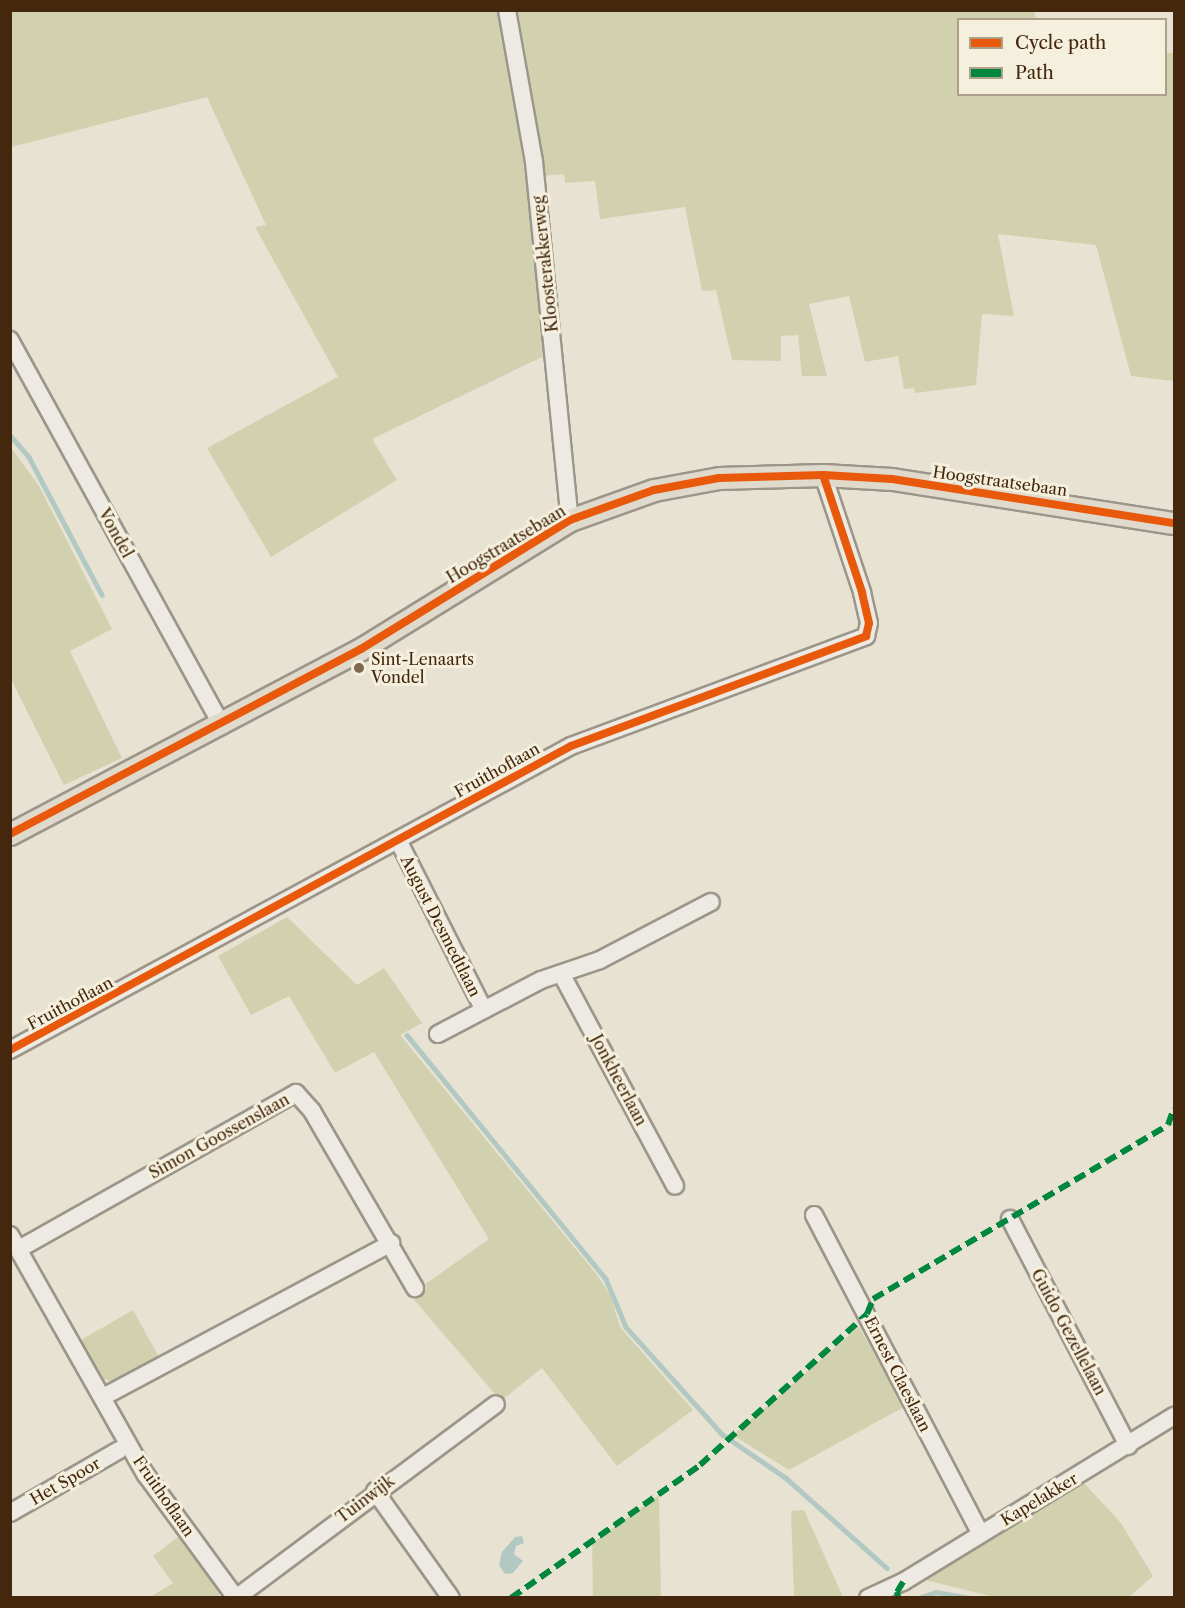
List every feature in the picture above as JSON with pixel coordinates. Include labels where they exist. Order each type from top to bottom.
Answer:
[{"type":"main road","name":"Hoogstraatsebaan","points":[[10,834],[222,725],[361,649],[570,520],[654,490],[719,478],[823,475],[892,479],[1174,523]]},
{"type":"street","name":"Kloosterakkerweg","points":[[507,10],[537,184],[570,520]]},
{"type":"street","name":"Vondel","points":[[10,340],[222,725]]},
{"type":"street","name":"Fruithoflaan","points":[[10,1050],[399,842],[509,777],[580,742],[866,636],[869,623],[862,592],[823,475]]},
{"type":"street","name":"August Desmedtlaan","points":[[399,842],[484,1011]]},
{"type":"street","name":"August Desmedtlaan","points":[[438,1034],[541,980],[562,975],[600,960],[711,902]]},
{"type":"street","name":"Jonkheerlaan","points":[[562,975],[675,1186]]},
{"type":"street","name":"Simon Goossenslaan","points":[[15,1242],[296,1093],[312,1111],[391,1243],[415,1288]]},
{"type":"street","name":"Ernest Claeslaan","points":[[814,1215],[981,1534]]},
{"type":"street","name":"Guido Gezellelaan","points":[[1010,1219],[1128,1446]]},
{"type":"street","name":"Fruithoflaan","points":[[15,1242],[146,1475],[236,1597]]},
{"type":"street","points":[[103,1397],[391,1243]]},
{"type":"street","name":"Tuinwijk","points":[[236,1597],[375,1491],[496,1404]]},
{"type":"street","name":"Kapelakker","points":[[868,1598],[903,1582],[1174,1416]]},
{"type":"street","name":"Het Spoor","points":[[10,1513],[119,1450]]},
{"type":"street","points":[[375,1491],[451,1598]]},
{"type":"green space","points":[[11,11],[502,11],[533,204],[546,355],[372,439],[397,480],[271,557],[207,448],[338,377],[255,227],[266,225],[207,97],[11,147]]},
{"type":"green space","points":[[516,11],[1034,11],[1036,18],[957,18],[957,96],[1167,96],[1167,53],[1174,53],[1174,381],[1131,376],[1096,245],[998,234],[1014,316],[982,314],[976,385],[915,393],[914,388],[904,389],[898,356],[865,362],[849,296],[809,304],[827,376],[802,376],[798,335],[781,336],[781,361],[732,360],[716,290],[702,291],[685,207],[600,219],[595,181],[565,183],[564,174],[542,176]]},
{"type":"green space","points":[[10,446],[39,486],[112,629],[70,651],[122,758],[64,785],[11,679]]},
{"type":"green space","points":[[287,917],[357,985],[384,968],[422,1023],[400,1035],[597,1275],[610,1295],[620,1327],[693,1410],[617,1466],[542,1368],[501,1401],[410,1295],[489,1239],[374,1052],[335,1073],[289,996],[251,1015],[218,956]]},
{"type":"green space","points":[[133,1310],[159,1357],[115,1382],[103,1379],[81,1340]]},
{"type":"green space","points":[[859,1327],[904,1407],[789,1470],[733,1435]]},
{"type":"green space","points":[[1084,1483],[1121,1523],[1153,1576],[1129,1597],[994,1597],[925,1580]]},
{"type":"green space","points":[[659,1495],[661,1597],[593,1597],[592,1543]]},
{"type":"green space","points":[[804,1510],[843,1597],[794,1597],[791,1511]]},
{"type":"green space","points":[[182,1534],[220,1584],[219,1597],[152,1596],[173,1583],[153,1556]]},
{"type":"water","points":[[522,1536],[524,1543],[516,1546],[514,1554],[523,1561],[513,1573],[505,1574],[499,1565],[502,1552],[515,1537]]},
{"type":"waterway","points":[[10,435],[29,457],[102,595]]},
{"type":"waterway","points":[[407,1035],[606,1279],[626,1327],[722,1434],[786,1478],[887,1568]]},
{"type":"waterway","points":[[919,1598],[936,1592],[969,1598]]},
{"type":"marked path","points":[[511,1598],[700,1465],[867,1314],[873,1299],[1168,1125],[1174,1108]]},
{"type":"marked path","points":[[898,1598],[897,1592],[903,1582]]},
{"type":"cycle path","points":[[10,834],[361,649],[570,520],[654,490],[719,478],[823,475],[892,479],[1174,523]]},
{"type":"cycle path","points":[[10,1050],[571,746],[866,636],[869,623],[862,592],[823,475]]},
{"type":"place","name":"Sint-Lenaarts Vondel","points":[[359,668]]}]
